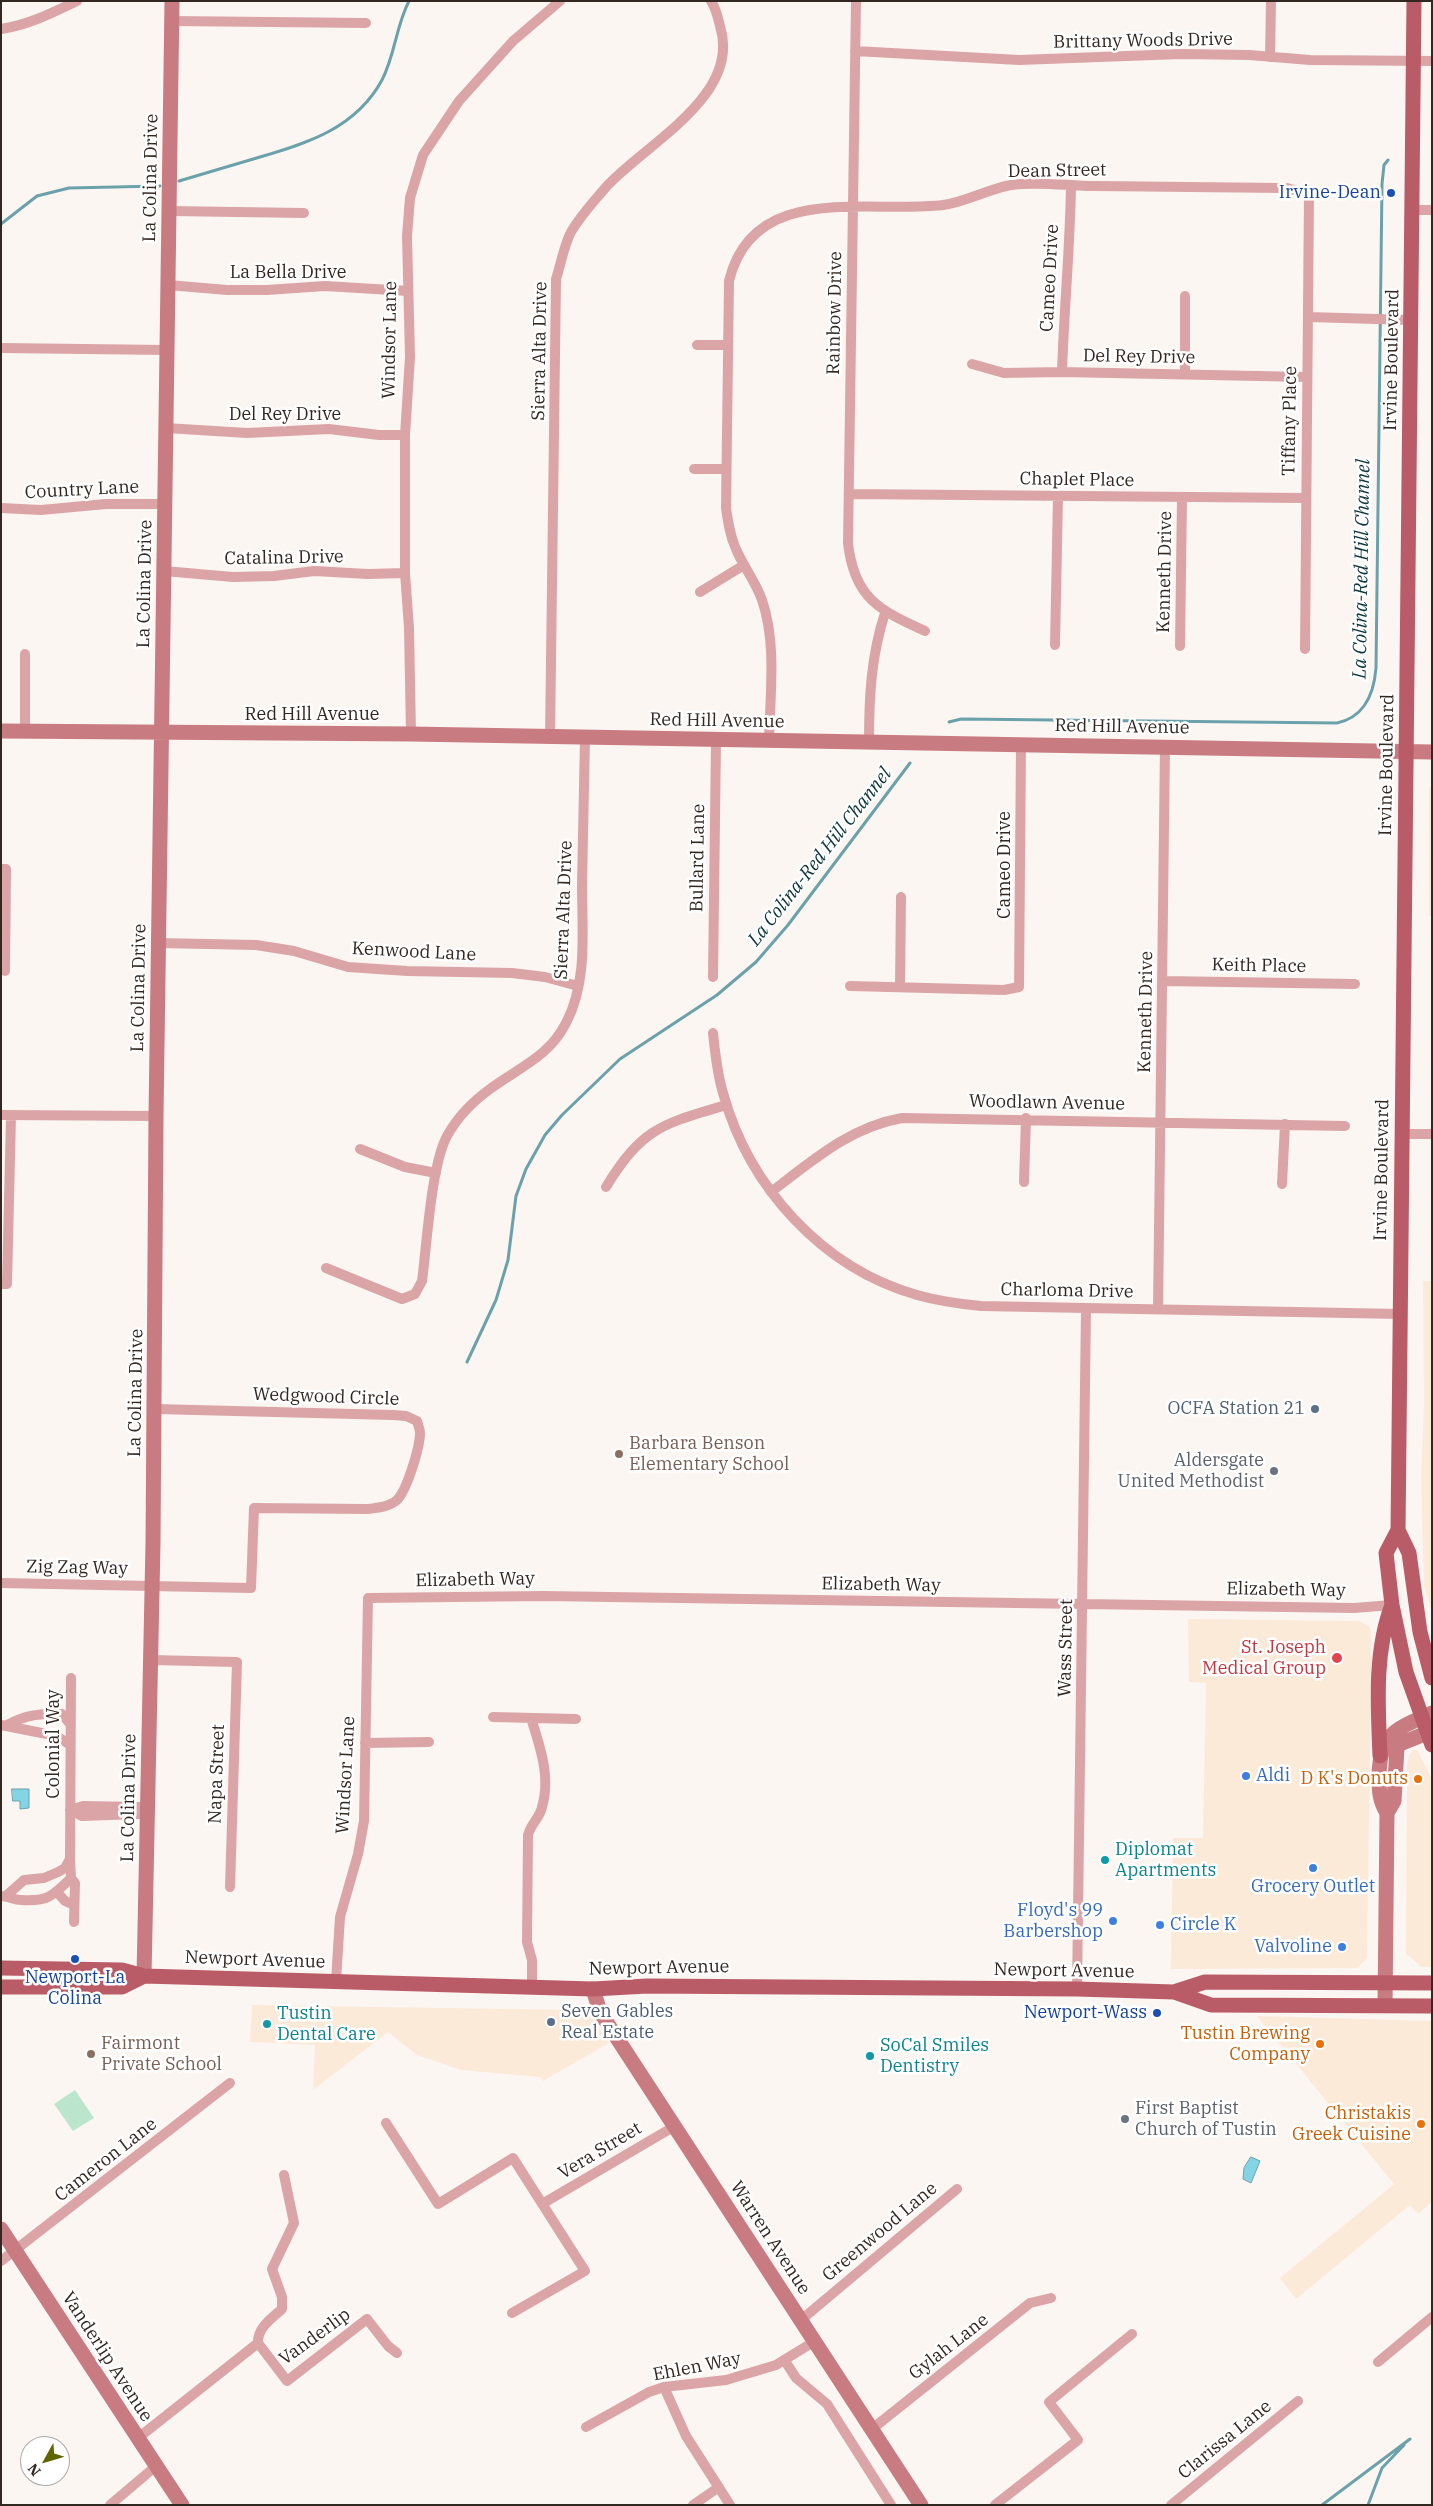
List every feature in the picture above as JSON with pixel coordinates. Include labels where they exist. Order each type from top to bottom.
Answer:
[{"type":"main road","name":"Irvine Boulevard","points":[[1414,1],[1398,1530],[1409,1553],[1420,1632],[1432,1678]]},
{"type":"main road","name":"Irvine Boulevard","points":[[1398,1530],[1386,1553],[1392,1605],[1406,1672],[1426,1716],[1430,1736]]},
{"type":"main road","points":[[1380,1756],[1381,1650],[1384,1627],[1392,1605]]},
{"type":"main road","name":"Newport Avenue","points":[[1,1968],[122,1970],[144,1976],[593,1989],[647,1986],[1077,1989],[1174,1992],[1212,2005],[1432,2006]]},
{"type":"main road","name":"Newport Avenue","points":[[1,1987],[122,1987],[144,1976]]},
{"type":"main road","name":"Newport Avenue","points":[[1174,1992],[1205,1982],[1432,1982]]},
{"type":"street","points":[[1,28],[16,26],[39,19],[76,1]]},
{"type":"street","name":"La Colina Drive","points":[[144,1976],[155,1409],[158,943],[163,733],[172,1]]},
{"type":"street","name":"Windsor Lane","points":[[411,734],[409,628],[405,573],[405,435],[410,357],[407,236],[410,198],[423,155],[439,128],[484,71],[513,41],[560,1]]},
{"type":"street","name":"Sierra Alta Drive","points":[[550,737],[556,279],[571,232],[607,186],[688,114],[706,95],[716,79],[723,58],[723,34],[711,1]]},
{"type":"street","name":"Rainbow Drive","points":[[856,1],[849,494],[850,559],[863,590],[874,604],[885,613],[925,631]]},
{"type":"street","points":[[1270,57],[1271,1]]},
{"type":"street","points":[[172,21],[366,23]]},
{"type":"street","name":"Brittany Woods Drive","points":[[855,51],[1018,60],[1181,54],[1310,60],[1432,61]]},
{"type":"street","name":"Dean Street","points":[[726,345],[729,281],[734,262],[742,248],[753,236],[771,223],[793,213],[822,206],[944,205],[1013,185],[1287,188],[1309,194]]},
{"type":"street","name":"Cameo Drive","points":[[1062,372],[1064,304],[1070,259],[1071,186]]},
{"type":"street","name":"Tiffany Place","points":[[1305,649],[1309,194]]},
{"type":"street","points":[[1412,210],[1432,210]]},
{"type":"street","points":[[169,211],[304,213]]},
{"type":"street","name":"La Bella Drive","points":[[168,284],[235,290],[325,286],[408,292]]},
{"type":"street","points":[[1185,296],[1185,374]]},
{"type":"street","points":[[1308,317],[1411,320]]},
{"type":"street","points":[[697,345],[726,345],[726,508],[728,529],[744,565],[762,598],[769,624],[771,649],[769,741]]},
{"type":"street","points":[[1,348],[167,350]]},
{"type":"street","name":"Del Rey Drive","points":[[972,364],[1004,374],[1062,372],[1307,377]]},
{"type":"street","name":"Del Rey Drive","points":[[166,428],[247,433],[330,429],[379,435],[405,435]]},
{"type":"street","points":[[694,469],[726,469]]},
{"type":"street","name":"Chaplet Place","points":[[849,494],[1305,498]]},
{"type":"street","points":[[1056,645],[1058,496]]},
{"type":"street","name":"Kenneth Drive","points":[[1180,646],[1182,497]]},
{"type":"street","name":"Country Lane","points":[[1,508],[42,510],[106,504],[165,504]]},
{"type":"street","points":[[700,592],[744,565]]},
{"type":"street","name":"Catalina Drive","points":[[164,571],[233,577],[274,576],[314,571],[368,574],[405,573]]},
{"type":"street","points":[[869,742],[871,673],[874,650],[885,613]]},
{"type":"street","points":[[25,731],[26,654]]},
{"type":"street","name":"Red Hill Avenue","points":[[1,731],[411,734],[1432,752]]},
{"type":"street","name":"Sierra Alta Drive","points":[[326,1268],[402,1299],[415,1294],[422,1281],[436,1173],[446,1137],[458,1118],[476,1099],[532,1063],[549,1046],[566,1024],[574,1005],[581,965],[585,737]]},
{"type":"street","name":"Bullard Lane","points":[[713,977],[716,740]]},
{"type":"street","name":"Cameo Drive","points":[[900,987],[1004,990],[1019,987],[1021,744]]},
{"type":"street","name":"Kenneth Drive","points":[[1158,1309],[1166,746]]},
{"type":"street","points":[[3,870],[5,971]]},
{"type":"street","points":[[850,986],[900,987],[901,897]]},
{"type":"street","name":"Kenwood Lane","points":[[158,943],[256,945],[294,951],[348,967],[408,972],[512,973],[545,977],[578,986]]},
{"type":"street","name":"Keith Place","points":[[1162,981],[1355,984]]},
{"type":"street","points":[[713,1033],[717,1068],[726,1105],[746,1153],[771,1192]]},
{"type":"street","points":[[606,1187],[622,1160],[647,1136],[671,1122],[726,1105]]},
{"type":"street","points":[[4,1284],[6,1116],[156,1116]]},
{"type":"street","name":"Woodlawn Avenue","points":[[771,1192],[836,1143],[856,1131],[885,1121],[921,1116],[1345,1126]]},
{"type":"street","points":[[1024,1182],[1026,1118]]},
{"type":"street","points":[[1282,1184],[1285,1124]]},
{"type":"street","points":[[1402,1134],[1432,1134]]},
{"type":"street","points":[[360,1149],[405,1167],[436,1173]]},
{"type":"street","name":"Charloma Drive","points":[[771,1192],[804,1230],[842,1260],[879,1280],[916,1295],[943,1302],[981,1306],[1400,1314]]},
{"type":"street","name":"Wass Street","points":[[1077,1989],[1086,1308]]},
{"type":"street","name":"Wedgwood Circle","points":[[152,1586],[251,1588],[254,1508],[367,1509],[385,1506],[398,1499],[407,1482],[419,1441],[420,1431],[417,1421],[406,1416],[155,1409]]},
{"type":"street","name":"Zig Zag Way","points":[[1,1583],[152,1586]]},
{"type":"street","name":"Elizabeth Way","points":[[368,1598],[543,1596],[1354,1608],[1392,1605]]},
{"type":"street","name":"Windsor Lane","points":[[336,1982],[340,1917],[358,1854],[364,1821],[368,1598]]},
{"type":"street","name":"Napa Street","points":[[151,1660],[237,1662],[230,1888]]},
{"type":"street","name":"Colonial Way","points":[[71,1678],[70,1859],[71,1878],[75,1883],[74,1922]]},
{"type":"street","points":[[4,1725],[30,1714],[48,1713],[62,1714],[70,1724]]},
{"type":"street","points":[[1387,1813],[1380,1802],[1380,1756],[1383,1746],[1396,1730],[1426,1716]]},
{"type":"street","points":[[493,1718],[576,1719]]},
{"type":"street","points":[[531,1718],[543,1757],[545,1779],[542,1807],[539,1816],[531,1823],[528,1835],[528,1942],[532,1960],[532,1986]]},
{"type":"street","points":[[4,1725],[19,1730],[57,1736],[70,1745]]},
{"type":"street","points":[[1385,2005],[1387,1813],[1394,1801],[1395,1756],[1398,1747],[1402,1743],[1430,1736]]},
{"type":"street","points":[[365,1743],[429,1742]]},
{"type":"street","name":"Colonial Way","points":[[70,1810],[83,1806],[140,1807],[147,1810]]},
{"type":"street","points":[[4,1896],[24,1880],[44,1878],[58,1872],[65,1868],[70,1859]]},
{"type":"street","points":[[4,1896],[21,1900],[44,1900],[57,1892],[71,1878]]},
{"type":"street","points":[[57,1892],[65,1901],[74,1905]]},
{"type":"street","name":"Warren Avenue","points":[[593,1989],[600,2012],[921,2505]]},
{"type":"street","name":"Cameron Lane","points":[[1,2261],[230,2083]]},
{"type":"street","points":[[386,2123],[438,2204],[513,2158],[585,2271],[512,2313]]},
{"type":"street","name":"Vera Street","points":[[542,2204],[675,2126]]},
{"type":"street","points":[[258,2343],[262,2327],[282,2309],[282,2297],[272,2268],[294,2223],[284,2175]]},
{"type":"street","name":"Greenwood Lane","points":[[801,2320],[957,2189]]},
{"type":"street","name":"Vanderlip Avenue","points":[[1,2229],[182,2505]]},
{"type":"street","name":"Gylah Lane","points":[[872,2429],[1030,2303],[1051,2298]]},
{"type":"street","points":[[1378,2362],[1432,2317]]},
{"type":"street","name":"Vanderlip","points":[[138,2438],[258,2343],[287,2381],[367,2319],[388,2346],[397,2353]]},
{"type":"street","points":[[995,2505],[1078,2440],[1049,2402],[1132,2334]]},
{"type":"street","name":"Ehlen Way","points":[[586,2427],[649,2392],[664,2387],[726,2380],[785,2361],[815,2341]]},
{"type":"street","points":[[785,2361],[796,2378],[827,2404],[891,2505]]},
{"type":"street","points":[[664,2387],[686,2436],[730,2505]]},
{"type":"street","name":"Clarissa Lane","points":[[1172,2505],[1298,2401]]},
{"type":"street","points":[[110,2505],[156,2466]]},
{"type":"street","points":[[693,2505],[719,2488]]},
{"type":"shaded area","points":[[1432,785],[1432,916],[1429,916],[1429,788]]},
{"type":"shaded area","points":[[1423,1281],[1432,1281],[1432,1612],[1424,1586],[1421,1477],[1424,1404]]},
{"type":"shaded area","points":[[1188,1619],[1358,1621],[1369,1626],[1371,1631],[1371,1685],[1367,1958],[1357,1968],[1171,1969],[1173,1838],[1203,1838],[1206,1683],[1189,1682]]},
{"type":"shaded area","points":[[1413,1750],[1417,1750],[1432,1779],[1432,1967],[1421,1967],[1406,1953],[1407,1766],[1409,1755]]},
{"type":"shaded area","points":[[252,2005],[574,2010],[590,2014],[609,2043],[543,2081],[540,2077],[461,2070],[417,2055],[388,2032],[313,2090],[315,2045],[250,2042]]},
{"type":"shaded area","points":[[1257,2016],[1432,2021],[1432,2202],[1418,2214],[1410,2205],[1296,2299],[1280,2278],[1394,2184]]},
{"type":"green space","points":[[75,2090],[94,2118],[73,2131],[54,2104]]},
{"type":"water","points":[[12,1789],[29,1789],[29,1808],[20,1809],[20,1801],[13,1801]]},
{"type":"water","points":[[1251,2157],[1260,2161],[1251,2183],[1243,2179],[1244,2168]]},
{"type":"waterway","points":[[179,181],[296,146],[345,122],[371,97],[382,80],[409,1]]},
{"type":"waterway","name":"La Colina-Red Hill Channel","points":[[949,722],[961,719],[1337,723],[1347,720],[1361,710],[1370,695],[1376,668],[1382,184],[1384,165],[1388,160]]},
{"type":"waterway","points":[[1,224],[37,196],[69,188],[160,186]]},
{"type":"waterway","name":"La Colina-Red Hill Channel","points":[[467,1362],[496,1300],[508,1260],[516,1196],[526,1169],[545,1135],[562,1115],[620,1059],[717,995],[756,962],[788,925],[910,763]]},
{"type":"waterway","points":[[1322,2505],[1410,2439]]},
{"type":"waterway","points":[[1368,2505],[1382,2468],[1404,2445]]},
{"type":"place","name":"Irvine-Dean","points":[[1391,193]]},
{"type":"place","name":"OCFA Station 21","points":[[1315,1409]]},
{"type":"place","name":"Barbara Benson Elementary School","points":[[619,1454]]},
{"type":"place","name":"Aldersgate United Methodist","points":[[1274,1471]]},
{"type":"place","name":"St. Joseph Medical Group","points":[[1337,1658]]},
{"type":"place","name":"Aldi","points":[[1246,1776]]},
{"type":"place","name":"D K's Donuts","points":[[1418,1779]]},
{"type":"place","name":"Diplomat Apartments","points":[[1105,1860]]},
{"type":"place","name":"Grocery Outlet","points":[[1313,1868]]},
{"type":"place","name":"Floyd's 99 Barbershop","points":[[1113,1921]]},
{"type":"place","name":"Circle K","points":[[1160,1925]]},
{"type":"place","name":"Valvoline","points":[[1342,1947]]},
{"type":"place","name":"Newport-La Colina","points":[[75,1959]]},
{"type":"place","name":"Newport-Wass","points":[[1157,2013]]},
{"type":"place","name":"Seven Gables Real Estate","points":[[551,2022]]},
{"type":"place","name":"Tustin Dental Care","points":[[267,2024]]},
{"type":"place","name":"Tustin Brewing Company","points":[[1320,2044]]},
{"type":"place","name":"Fairmont Private School","points":[[91,2054]]},
{"type":"place","name":"SoCal Smiles Dentistry","points":[[870,2056]]},
{"type":"place","name":"First Baptist Church of Tustin","points":[[1125,2119]]},
{"type":"place","name":"Christakis Greek Cuisine","points":[[1421,2124]]}]
